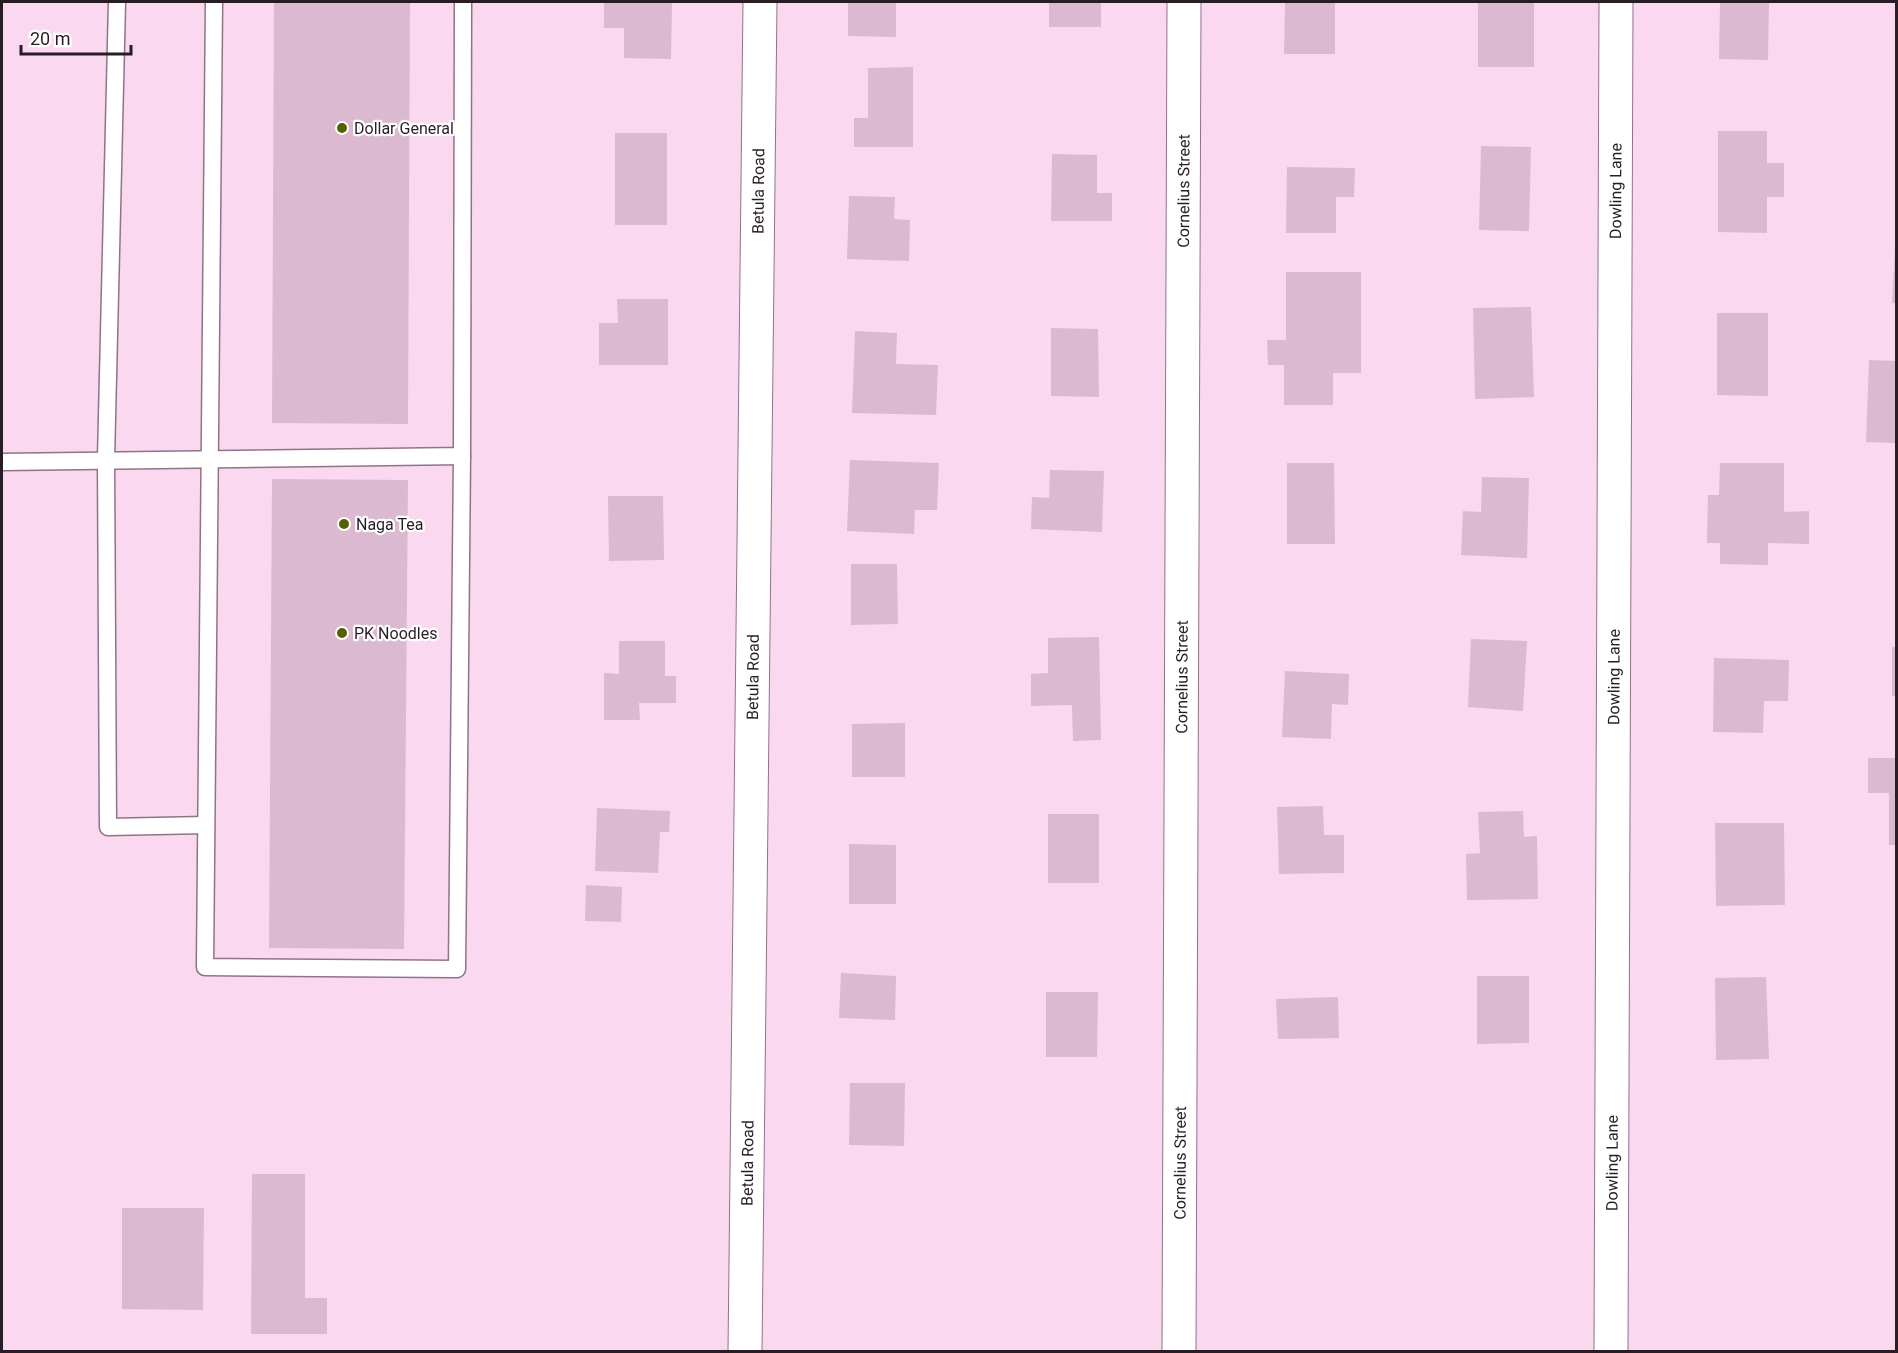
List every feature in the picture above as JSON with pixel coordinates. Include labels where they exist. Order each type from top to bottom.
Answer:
[{"type":"street","name":"Betula Road","points":[[745,1352],[760,2]]},
{"type":"street","name":"Cornelius Street","points":[[1179,1352],[1184,2]]},
{"type":"street","name":"Dowling Lane","points":[[1611,1352],[1616,2]]},
{"type":"lane","points":[[117,2],[106,459],[108,827],[206,825]]},
{"type":"lane","points":[[214,2],[205,967],[457,969],[462,456],[463,2]]},
{"type":"lane","points":[[2,462],[462,456]]},
{"type":"building","points":[[274,2],[410,2],[408,424],[272,423]]},
{"type":"building","points":[[604,2],[672,2],[671,59],[624,58],[624,28],[604,28]]},
{"type":"building","points":[[848,2],[896,2],[896,37],[848,36]]},
{"type":"building","points":[[1049,2],[1101,2],[1101,27],[1049,27]]},
{"type":"building","points":[[1285,2],[1335,2],[1335,54],[1284,54]]},
{"type":"building","points":[[1478,2],[1534,2],[1534,67],[1478,67]]},
{"type":"building","points":[[1720,2],[1769,2],[1768,60],[1719,59]]},
{"type":"building","points":[[913,67],[913,147],[854,147],[854,118],[868,118],[868,68]]},
{"type":"building","points":[[1718,131],[1767,131],[1767,163],[1784,163],[1784,197],[1767,197],[1767,233],[1718,232]]},
{"type":"building","points":[[615,133],[667,133],[667,225],[615,225]]},
{"type":"building","points":[[1481,146],[1531,147],[1529,231],[1479,230]]},
{"type":"building","points":[[1052,154],[1097,155],[1097,193],[1112,193],[1112,221],[1051,221]]},
{"type":"building","points":[[1287,167],[1355,168],[1354,197],[1336,197],[1336,233],[1286,233]]},
{"type":"building","points":[[849,196],[895,197],[894,219],[910,220],[909,261],[847,259]]},
{"type":"building","points":[[1895,250],[1896,303],[1892,303]]},
{"type":"building","points":[[1286,272],[1361,272],[1361,373],[1333,373],[1333,405],[1284,405],[1284,365],[1268,365],[1267,340],[1286,340]]},
{"type":"building","points":[[617,299],[668,299],[668,365],[599,365],[599,323],[618,323]]},
{"type":"building","points":[[1531,307],[1534,397],[1475,399],[1473,308]]},
{"type":"building","points":[[1717,313],[1768,313],[1768,396],[1717,395]]},
{"type":"building","points":[[1051,328],[1098,329],[1099,397],[1051,396]]},
{"type":"building","points":[[855,331],[897,333],[896,364],[938,365],[936,415],[852,413]]},
{"type":"building","points":[[1869,360],[1896,361],[1896,443],[1866,442]]},
{"type":"building","points":[[850,460],[939,463],[937,510],[915,510],[914,534],[847,531]]},
{"type":"building","points":[[1287,463],[1334,463],[1335,544],[1287,544]]},
{"type":"building","points":[[1720,463],[1784,463],[1784,512],[1809,511],[1809,544],[1768,543],[1768,565],[1720,564],[1720,543],[1707,543],[1708,495],[1719,495]]},
{"type":"building","points":[[1050,470],[1104,471],[1102,532],[1031,529],[1032,497],[1049,498]]},
{"type":"building","points":[[1482,477],[1529,478],[1527,558],[1461,555],[1463,511],[1481,512]]},
{"type":"building","points":[[272,479],[408,480],[404,949],[269,948]]},
{"type":"building","points":[[608,496],[663,496],[664,560],[609,561]]},
{"type":"building","points":[[851,564],[897,564],[898,624],[851,625]]},
{"type":"building","points":[[1099,637],[1101,740],[1073,741],[1072,705],[1031,706],[1031,674],[1048,673],[1048,638]]},
{"type":"building","points":[[1471,639],[1527,641],[1523,711],[1468,707]]},
{"type":"building","points":[[619,641],[665,641],[665,676],[676,676],[676,703],[639,703],[640,720],[604,720],[604,673],[619,674]]},
{"type":"building","points":[[1892,647],[1896,647],[1896,696],[1892,696]]},
{"type":"building","points":[[1714,658],[1789,660],[1788,701],[1764,701],[1763,733],[1713,732]]},
{"type":"building","points":[[1285,671],[1349,674],[1348,705],[1332,704],[1331,739],[1282,737]]},
{"type":"building","points":[[905,723],[905,777],[852,777],[852,724]]},
{"type":"building","points":[[1868,758],[1896,758],[1896,845],[1889,845],[1889,793],[1868,793]]},
{"type":"building","points":[[1323,806],[1324,835],[1344,835],[1344,873],[1279,874],[1277,807]]},
{"type":"building","points":[[597,808],[670,811],[669,832],[660,832],[658,873],[595,871]]},
{"type":"building","points":[[1523,811],[1524,837],[1537,836],[1538,899],[1467,900],[1466,854],[1480,853],[1478,812]]},
{"type":"building","points":[[1048,814],[1099,814],[1099,883],[1048,883]]},
{"type":"building","points":[[1715,823],[1784,823],[1785,905],[1716,906]]},
{"type":"building","points":[[849,844],[896,845],[896,904],[849,904]]},
{"type":"building","points":[[586,885],[622,887],[621,922],[585,921]]},
{"type":"building","points":[[841,973],[896,976],[895,1020],[839,1018]]},
{"type":"building","points":[[1477,976],[1529,976],[1529,1043],[1477,1044]]},
{"type":"building","points":[[1766,977],[1769,1059],[1716,1060],[1715,978]]},
{"type":"building","points":[[1046,992],[1098,992],[1097,1057],[1046,1057]]},
{"type":"building","points":[[1338,997],[1339,1038],[1278,1039],[1276,999]]},
{"type":"building","points":[[850,1083],[905,1083],[904,1146],[849,1145]]},
{"type":"building","points":[[252,1174],[305,1174],[305,1298],[327,1298],[327,1334],[251,1334]]},
{"type":"building","points":[[122,1208],[204,1208],[203,1310],[122,1309]]},
{"type":"place","name":"Dollar General","points":[[342,128]]},
{"type":"place","name":"Naga Tea","points":[[344,524]]},
{"type":"place","name":"PK Noodles","points":[[342,633]]}]
